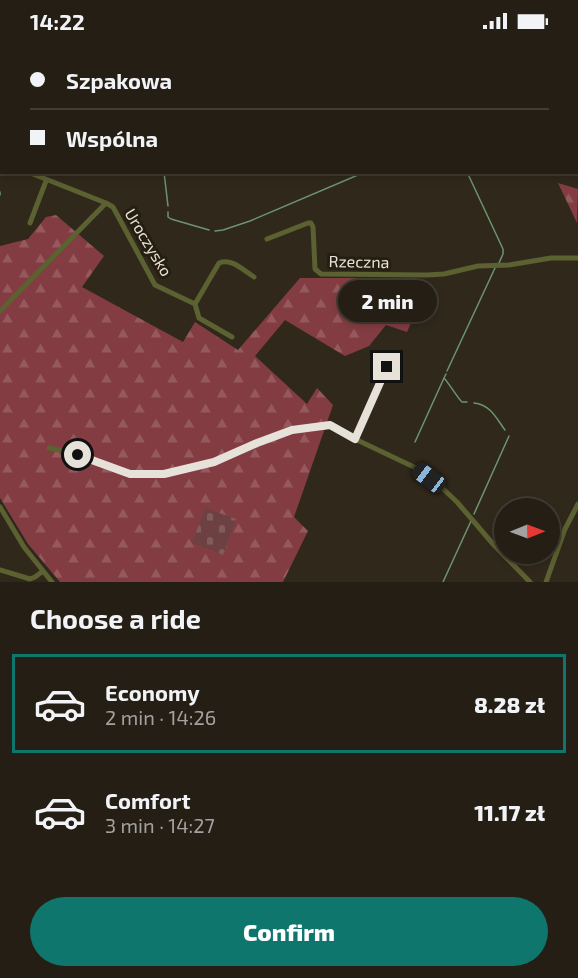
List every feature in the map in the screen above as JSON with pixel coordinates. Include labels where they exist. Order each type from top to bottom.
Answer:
[{"type":"street","points":[[32,174],[106,203]]},
{"type":"street","points":[[30,223],[46,180]]},
{"type":"street","name":"Uroczysko","points":[[0,311],[106,203],[113,207],[155,285],[195,304],[199,318],[232,337]]},
{"type":"street","name":"Rzeczna","points":[[267,239],[311,223],[315,269],[321,274],[444,274],[478,266],[509,265],[551,258],[578,258]]},
{"type":"street","points":[[195,304],[222,261],[230,261],[254,277]]},
{"type":"street","points":[[355,439],[387,367]]},
{"type":"street","points":[[49,448],[65,451],[130,474],[155,474],[183,471],[214,462],[292,430],[330,425],[416,468],[439,485],[458,502],[493,544],[530,582]]},
{"type":"street","points":[[546,582],[565,529],[578,504]]},
{"type":"street","points":[[0,507],[24,547],[52,582]]},
{"type":"street","points":[[0,570],[30,579],[42,571]]},
{"type":"green space","points":[[558,183],[578,189],[577,223]]},
{"type":"green space","points":[[56,215],[104,256],[82,287],[183,342],[195,322],[238,350],[300,278],[401,278],[423,282],[426,288],[407,332],[386,325],[369,346],[345,356],[285,320],[255,356],[307,404],[317,388],[333,405],[294,517],[308,531],[283,582],[60,582],[28,544],[0,498],[0,246],[28,239],[46,217]]},
{"type":"green space","points":[[205,508],[236,519],[223,555],[192,543]]},
{"type":"waterway","points":[[164,174],[168,206]]},
{"type":"waterway","points":[[215,231],[250,221],[360,174]]},
{"type":"waterway","points":[[468,174],[503,249],[499,263]]},
{"type":"waterway","points":[[168,212],[168,217],[171,219],[209,230]]},
{"type":"waterway","points":[[447,371],[495,268]]},
{"type":"waterway","points":[[446,374],[444,378],[458,398],[462,402],[467,402]]},
{"type":"waterway","points":[[415,442],[444,378]]},
{"type":"waterway","points":[[474,403],[489,409],[505,430]]},
{"type":"waterway","points":[[474,514],[509,436]]},
{"type":"waterway","points":[[443,582],[471,521]]},
{"type":"route","points":[[78,455],[130,474],[164,474],[214,462],[292,430],[330,425],[355,439],[387,367]]}]
